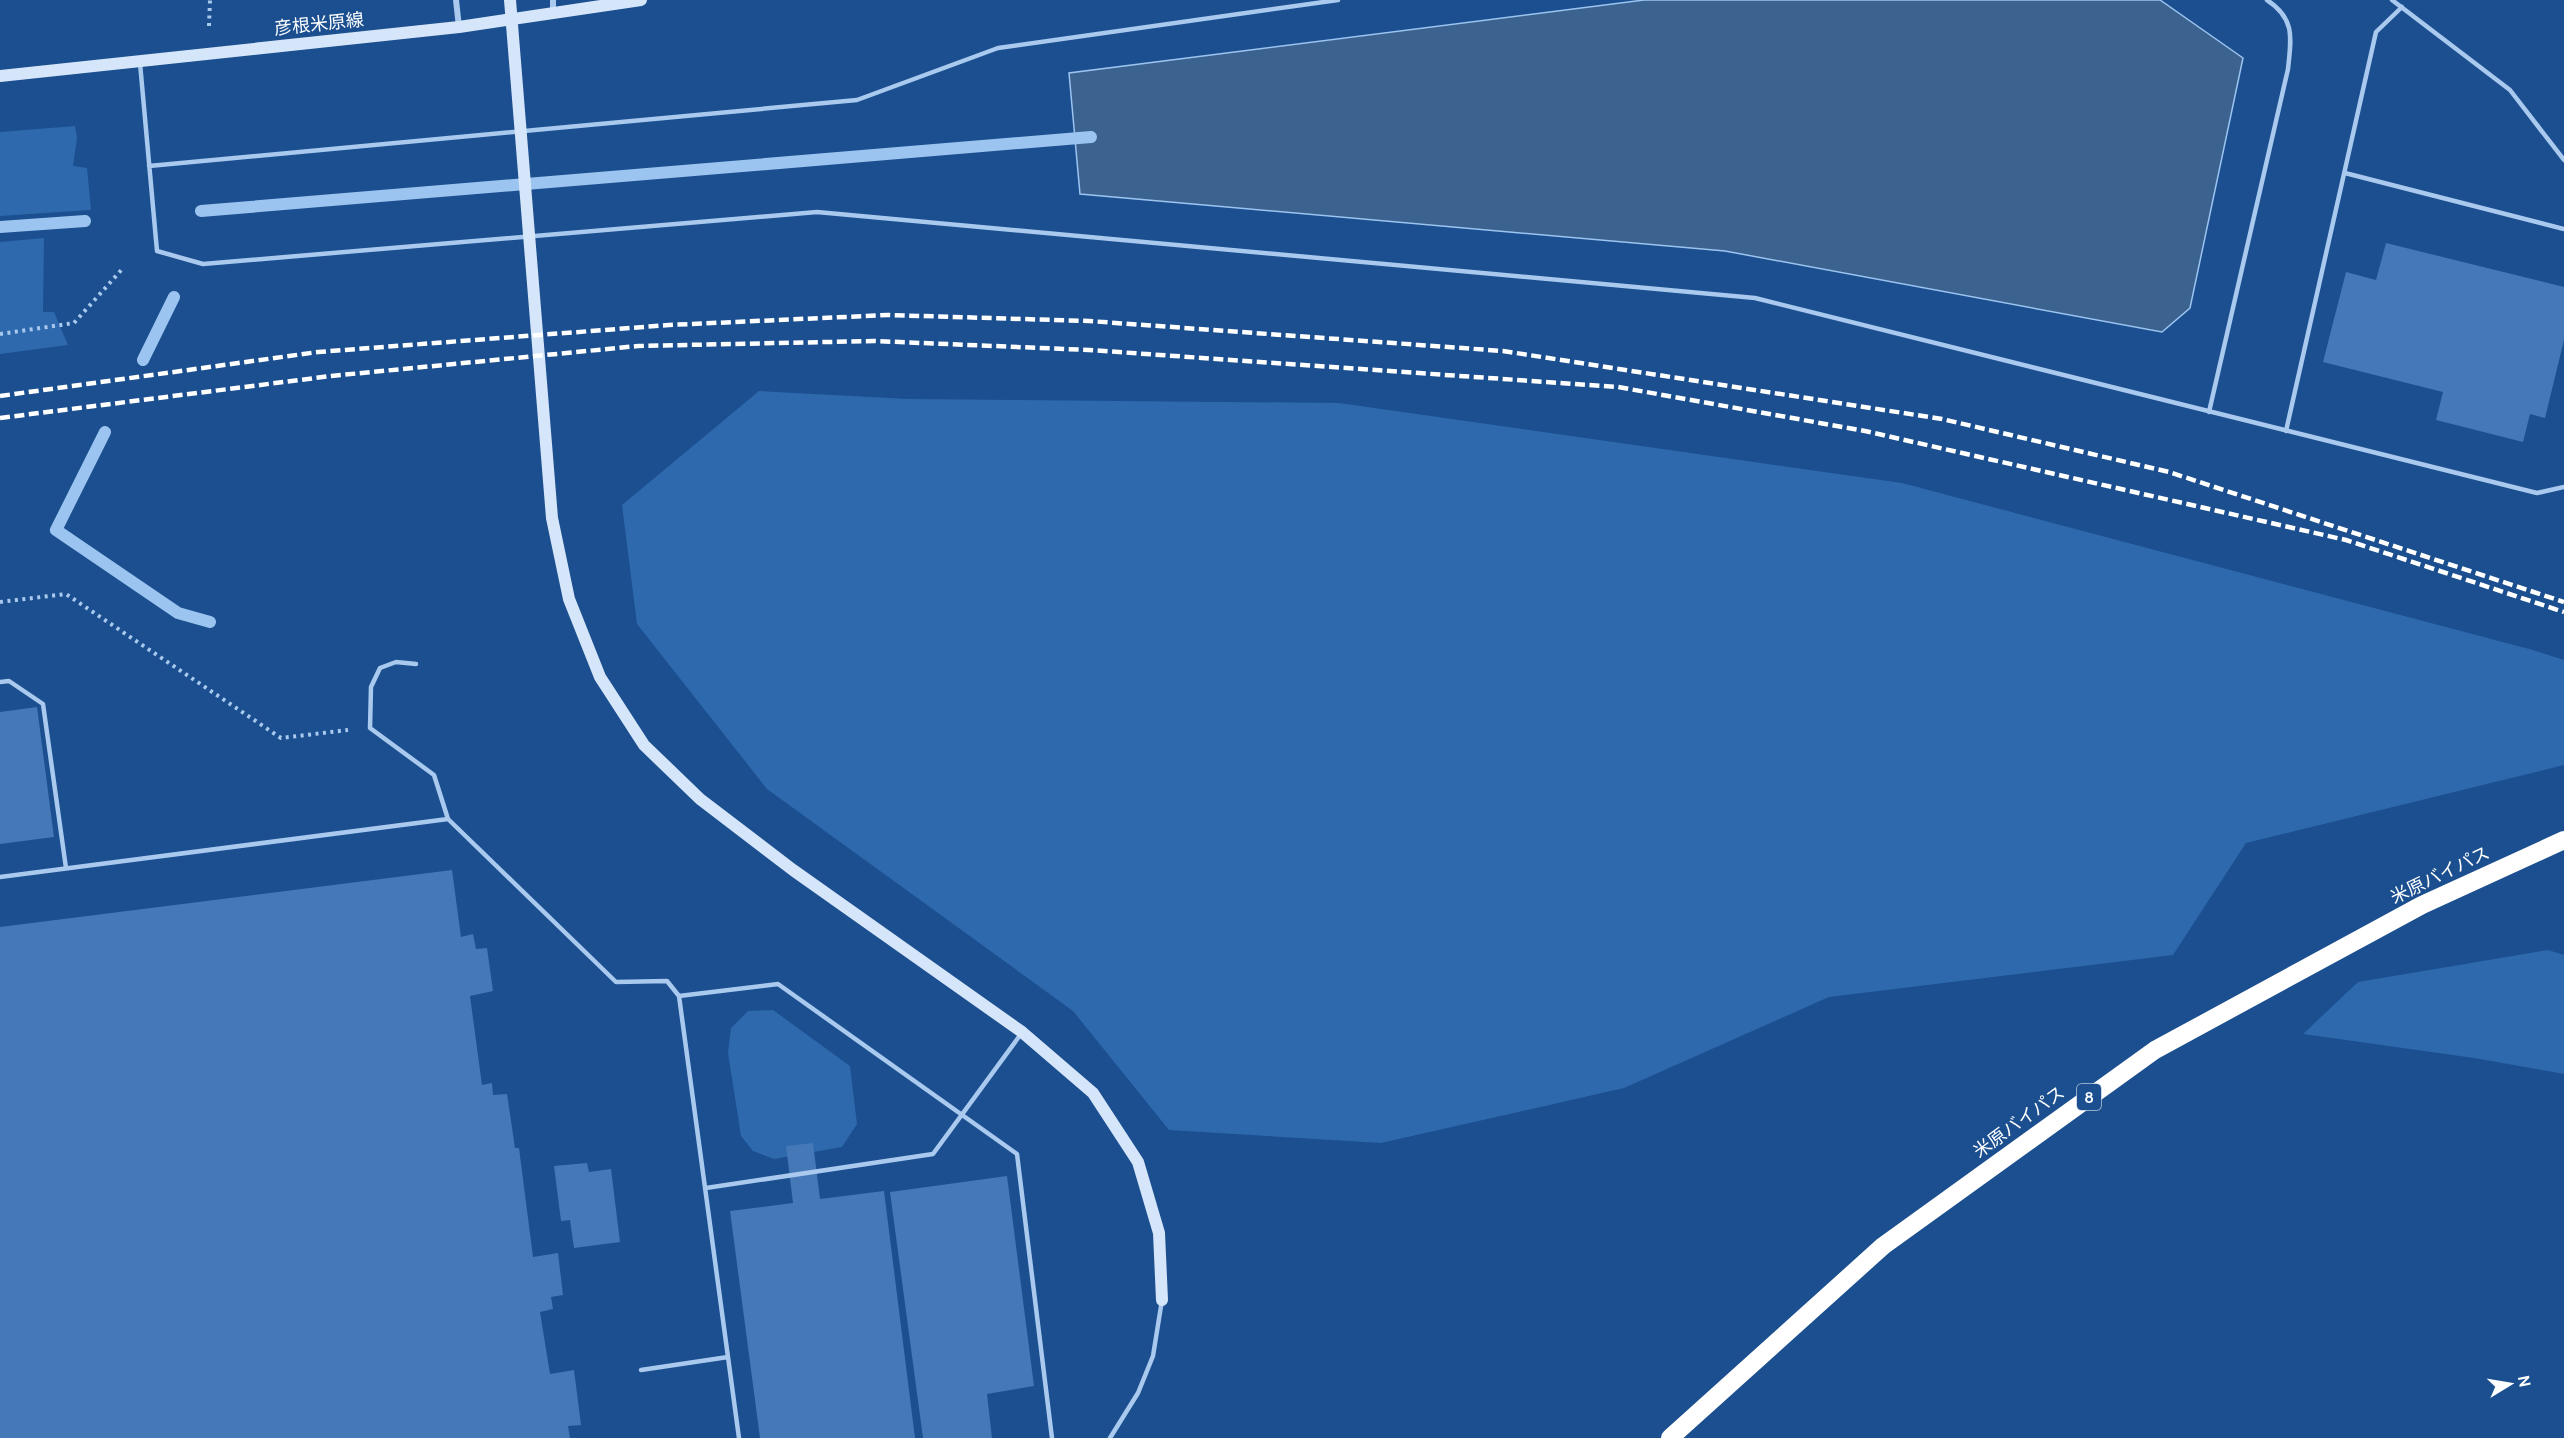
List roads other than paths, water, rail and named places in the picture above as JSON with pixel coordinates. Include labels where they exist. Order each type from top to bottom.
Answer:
[{"type":"highway","name":"米原バイパス","points":[[1670,1438],[1883,1246],[2155,1050],[2422,905],[2564,840]]},
{"type":"street","points":[[456,0],[459,27]]},
{"type":"street","points":[[510,0],[552,518],[569,599],[600,677],[644,745],[700,799],[1022,1032],[1093,1093],[1137,1162],[1159,1233],[1162,1300]]},
{"type":"street","name":"彦根米原線","points":[[0,76],[459,27],[553,6],[641,0]]},
{"type":"lane","points":[[149,166],[856,100],[998,48],[1338,0]]},
{"type":"lane","points":[[2209,412],[2288,69],[2291,32],[2282,9],[2267,0]]},
{"type":"lane","points":[[2392,0],[2510,90],[2564,160]]},
{"type":"lane","points":[[2286,431],[2376,32],[2402,7]]},
{"type":"lane","points":[[140,61],[157,251],[203,264],[817,212],[1755,298],[2537,493],[2564,487]]},
{"type":"lane","points":[[2344,173],[2564,229]]},
{"type":"lane","points":[[416,664],[396,662],[380,668],[371,687],[370,728],[434,775],[448,819],[616,982],[667,981],[679,996],[739,1438]]},
{"type":"lane","points":[[0,682],[9,681],[44,704],[66,868]]},
{"type":"lane","points":[[0,876],[448,819]]},
{"type":"lane","points":[[679,996],[778,984],[1017,1154],[1052,1438]]},
{"type":"lane","points":[[706,1188],[933,1154],[1022,1032]]},
{"type":"lane","points":[[1110,1438],[1138,1393],[1153,1356],[1162,1300]]},
{"type":"lane","points":[[641,1370],[729,1357]]},
{"type":"waterway","points":[[201,211],[1091,137]]},
{"type":"waterway","points":[[0,227],[85,221]]},
{"type":"waterway","points":[[143,360],[174,297]]},
{"type":"waterway","points":[[105,432],[56,530],[178,613],[210,622]]},
{"type":"railway","points":[[0,396],[318,352],[669,325],[888,315],[1089,321],[1503,351],[1942,419],[2169,472],[2564,602]]},
{"type":"railway","points":[[0,418],[331,376],[638,346],[874,341],[1089,350],[1618,387],[1865,431],[2346,540],[2564,612]]}]
